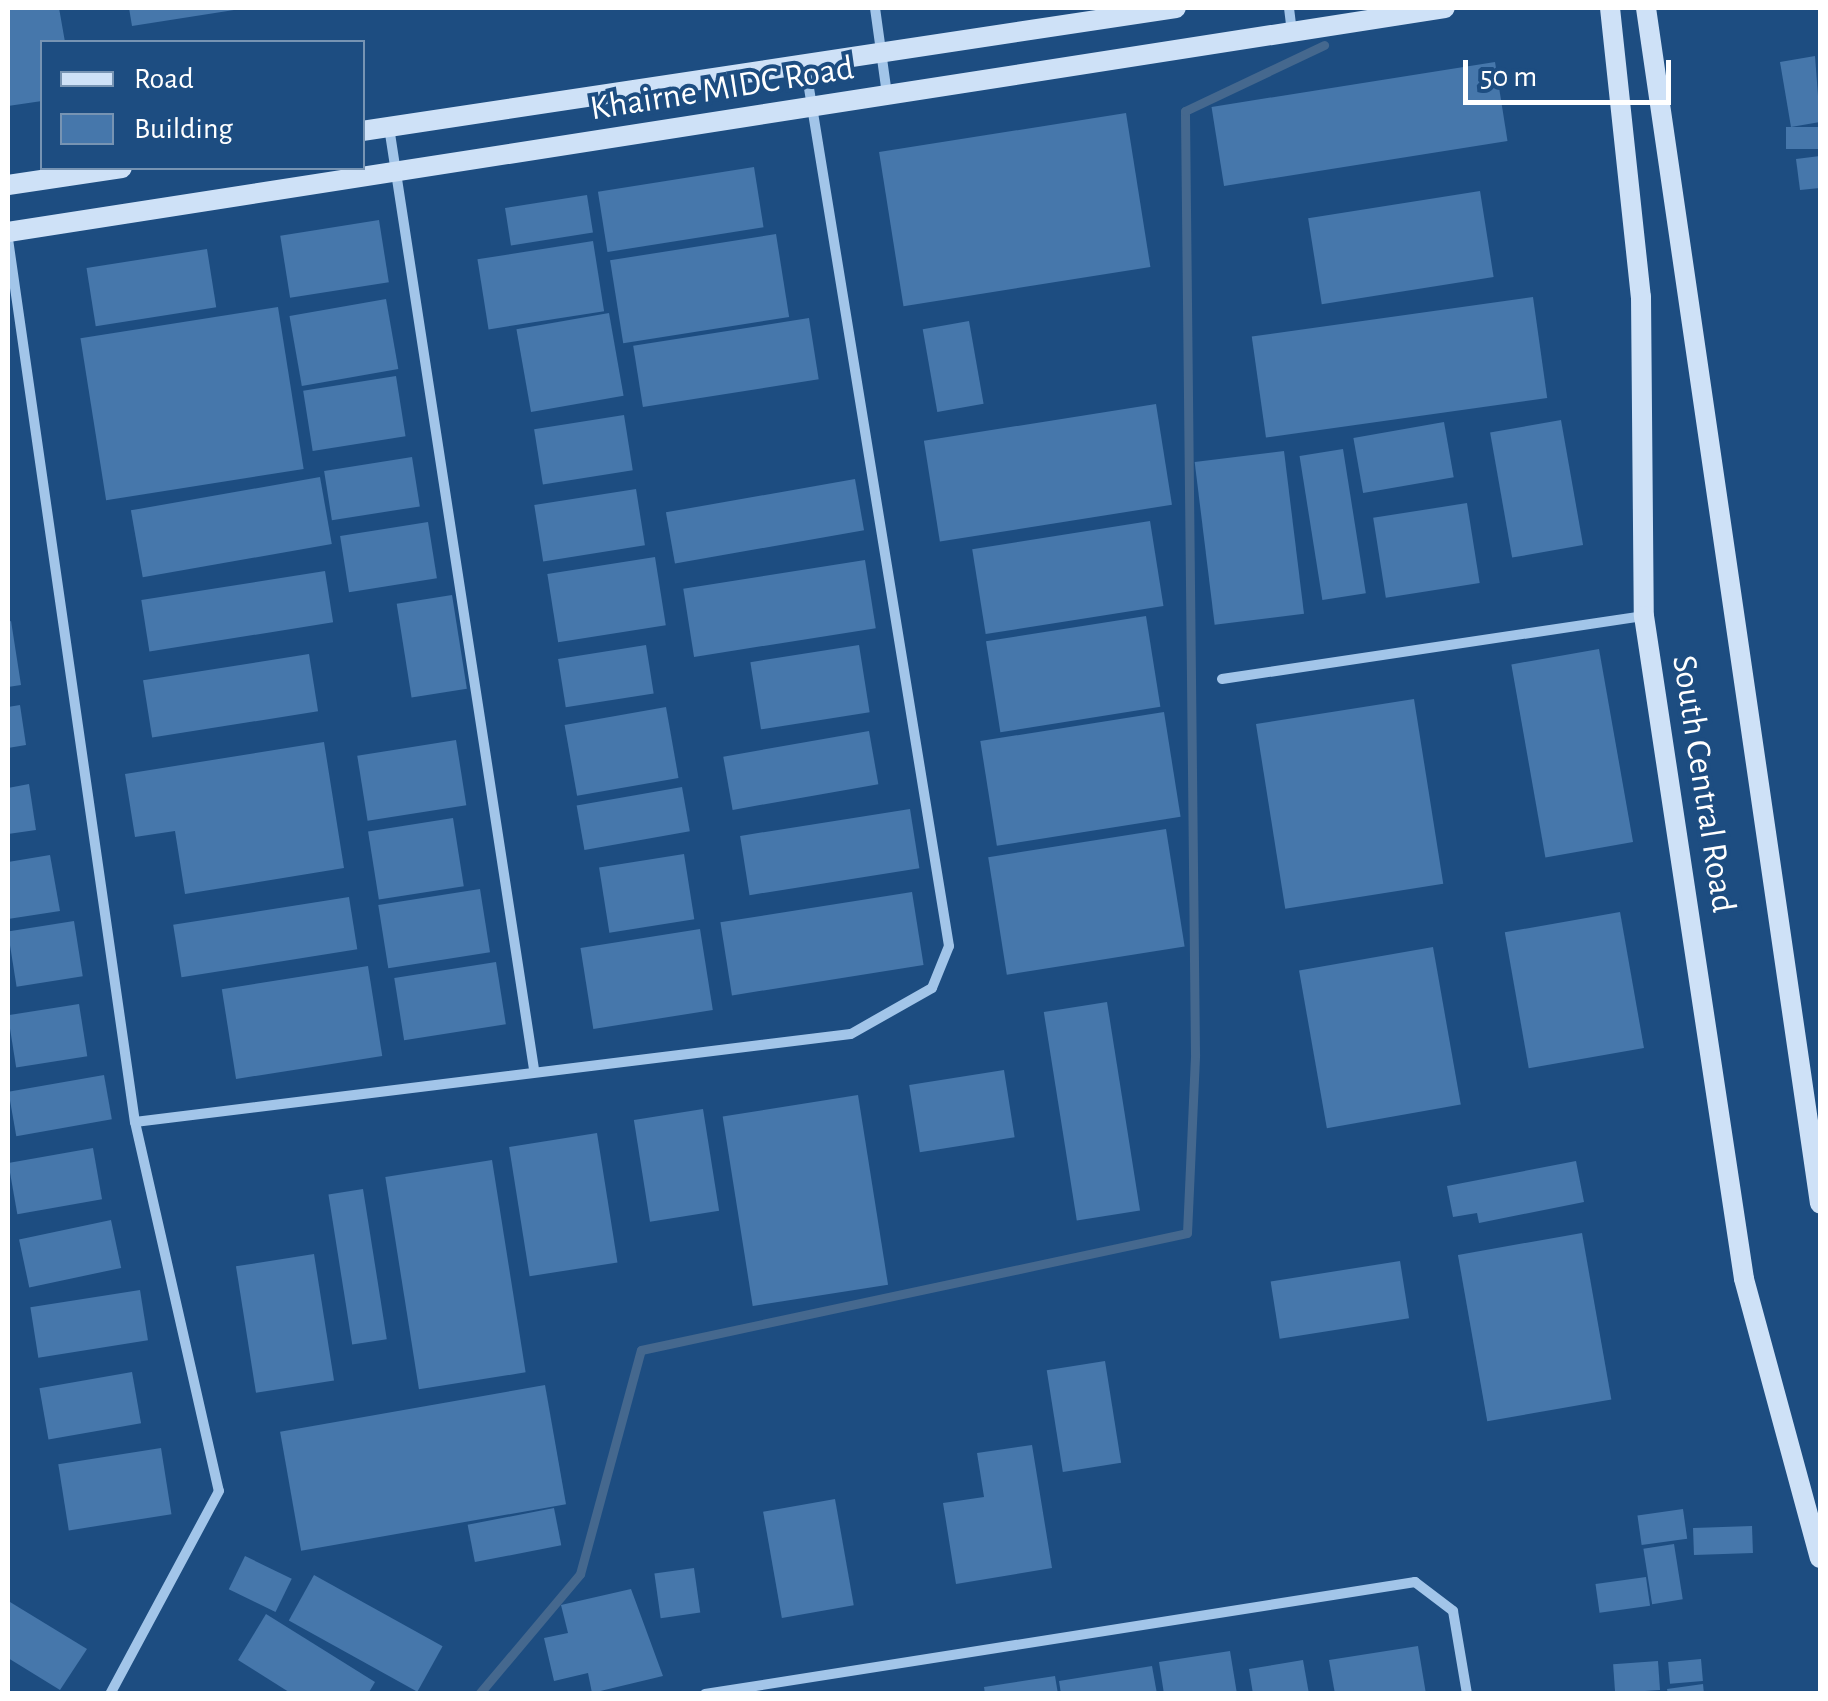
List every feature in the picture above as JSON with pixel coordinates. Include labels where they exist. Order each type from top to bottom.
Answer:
[{"type":"main road","name":"Khairne MIDC Road","points":[[365,131],[1176,8]]},
{"type":"main road","name":"Khairne MIDC Road","points":[[8,236],[1445,8]]},
{"type":"main road","name":"South Central Road","points":[[1610,8],[1641,297],[1644,616],[1744,1278],[1820,1558]]},
{"type":"main road","name":"South Central Road","points":[[1646,8],[1820,1204]]},
{"type":"main road","points":[[8,185],[109,170]]},
{"type":"street","points":[[875,8],[888,96]]},
{"type":"street","points":[[1289,8],[1292,32]]},
{"type":"street","points":[[135,1122],[534,1069],[852,1034],[932,988],[949,946],[805,64]]},
{"type":"street","points":[[389,127],[534,1069]]},
{"type":"street","points":[[8,236],[135,1122],[219,1492],[110,1694]]},
{"type":"street","points":[[1222,678],[1644,616]]},
{"type":"street","points":[[704,1694],[1415,1582],[1453,1612],[1467,1694]]},
{"type":"building","points":[[8,8],[59,8],[65,40],[40,40],[40,101],[8,106]]},
{"type":"building","points":[[129,8],[233,8],[234,10],[132,26]]},
{"type":"building","points":[[1815,56],[1820,122],[1791,127],[1780,62]]},
{"type":"building","points":[[1495,62],[1508,141],[1224,186],[1212,107]]},
{"type":"building","points":[[1126,113],[1150,267],[903,306],[879,152]]},
{"type":"building","points":[[1786,127],[1820,127],[1820,149],[1786,149]]},
{"type":"building","points":[[1820,156],[1820,188],[1800,190],[1796,159]]},
{"type":"building","points":[[754,167],[764,227],[607,252],[598,192]]},
{"type":"building","points":[[1480,191],[1494,277],[1322,304],[1308,218]]},
{"type":"building","points":[[587,195],[593,233],[511,246],[505,208]]},
{"type":"building","points":[[379,220],[389,282],[290,298],[280,236]]},
{"type":"building","points":[[776,234],[789,317],[623,343],[610,260]]},
{"type":"building","points":[[593,241],[604,311],[489,329],[477,259]]},
{"type":"building","points":[[207,249],[216,307],[96,326],[87,268]]},
{"type":"building","points":[[1533,297],[1547,398],[1266,438],[1252,337]]},
{"type":"building","points":[[386,299],[398,369],[302,386],[289,316]]},
{"type":"building","points":[[278,307],[304,469],[106,500],[80,338]]},
{"type":"building","points":[[609,313],[624,396],[531,412],[516,329]]},
{"type":"building","points":[[809,318],[819,379],[643,407],[633,346]]},
{"type":"building","points":[[969,321],[984,404],[937,412],[923,329]]},
{"type":"building","points":[[396,376],[406,436],[313,451],[303,391]]},
{"type":"building","points":[[1156,404],[1172,505],[940,542],[924,441]]},
{"type":"building","points":[[624,415],[633,470],[543,485],[534,429]]},
{"type":"building","points":[[1561,420],[1583,545],[1512,558],[1490,433]]},
{"type":"building","points":[[1444,422],[1454,477],[1363,493],[1353,438]]},
{"type":"building","points":[[1343,449],[1366,593],[1322,600],[1300,456]]},
{"type":"building","points":[[1284,451],[1304,614],[1215,625],[1195,462]]},
{"type":"building","points":[[412,457],[420,506],[332,520],[324,471]]},
{"type":"building","points":[[320,477],[332,544],[143,577],[131,510]]},
{"type":"building","points":[[855,479],[864,530],[675,564],[666,512]]},
{"type":"building","points":[[636,489],[645,545],[543,561],[534,505]]},
{"type":"building","points":[[1467,503],[1480,583],[1386,598],[1373,518]]},
{"type":"building","points":[[1150,521],[1163,606],[986,634],[972,549]]},
{"type":"building","points":[[428,522],[437,578],[349,592],[340,536]]},
{"type":"building","points":[[655,557],[666,625],[558,642],[547,574]]},
{"type":"building","points":[[865,560],[876,628],[694,657],[683,589]]},
{"type":"building","points":[[325,571],[333,622],[149,651],[141,600]]},
{"type":"building","points":[[452,595],[467,689],[412,698],[397,604]]},
{"type":"building","points":[[1146,616],[1160,707],[1000,732],[986,641]]},
{"type":"building","points":[[11,621],[21,685],[8,687],[8,622]]},
{"type":"building","points":[[646,645],[654,693],[566,707],[558,659]]},
{"type":"building","points":[[859,645],[870,712],[761,729],[750,662]]},
{"type":"building","points":[[1599,649],[1633,842],[1545,857],[1511,664]]},
{"type":"building","points":[[309,654],[318,711],[152,738],[143,680]]},
{"type":"building","points":[[1414,699],[1443,884],[1285,909],[1256,724]]},
{"type":"building","points":[[20,705],[26,745],[8,748],[8,707]]},
{"type":"building","points":[[666,707],[679,778],[577,796],[565,725]]},
{"type":"building","points":[[1164,712],[1181,817],[997,846],[980,741]]},
{"type":"building","points":[[869,731],[878,784],[733,810],[723,757]]},
{"type":"building","points":[[456,740],[466,805],[368,821],[357,756]]},
{"type":"building","points":[[324,742],[344,868],[185,894],[175,831],[135,837],[125,774]]},
{"type":"building","points":[[29,784],[36,830],[8,834],[8,788]]},
{"type":"building","points":[[682,787],[690,831],[584,850],[577,806]]},
{"type":"building","points":[[910,809],[919,868],[750,895],[740,836]]},
{"type":"building","points":[[453,818],[464,886],[379,900],[368,831]]},
{"type":"building","points":[[1166,829],[1185,947],[1007,975],[988,857]]},
{"type":"building","points":[[684,854],[694,919],[609,933],[599,867]]},
{"type":"building","points":[[50,855],[60,911],[8,919],[8,862]]},
{"type":"building","points":[[480,889],[490,952],[388,968],[378,905]]},
{"type":"building","points":[[912,892],[924,965],[732,995],[720,922]]},
{"type":"building","points":[[349,897],[357,949],[181,977],[173,925]]},
{"type":"building","points":[[1620,912],[1644,1048],[1529,1068],[1505,932]]},
{"type":"building","points":[[74,921],[83,976],[17,987],[8,931]]},
{"type":"building","points":[[700,929],[713,1010],[593,1029],[580,948]]},
{"type":"building","points":[[1433,947],[1461,1105],[1327,1128],[1299,971]]},
{"type":"building","points":[[496,962],[506,1024],[404,1040],[394,978]]},
{"type":"building","points":[[368,966],[382,1056],[236,1079],[222,989]]},
{"type":"building","points":[[1107,1002],[1140,1210],[1077,1220],[1044,1012]]},
{"type":"building","points":[[79,1004],[87,1056],[16,1068],[8,1015]]},
{"type":"building","points":[[1004,1070],[1015,1137],[920,1152],[909,1085]]},
{"type":"building","points":[[104,1075],[112,1119],[16,1136],[8,1092]]},
{"type":"building","points":[[858,1095],[888,1285],[753,1306],[723,1116]]},
{"type":"building","points":[[703,1109],[719,1211],[650,1222],[634,1120]]},
{"type":"building","points":[[597,1133],[617,1262],[530,1276],[509,1147]]},
{"type":"building","points":[[93,1148],[102,1199],[17,1214],[8,1163]]},
{"type":"building","points":[[492,1160],[526,1372],[419,1389],[385,1177]]},
{"type":"building","points":[[1576,1161],[1584,1202],[1479,1223],[1477,1213],[1453,1217],[1447,1186]]},
{"type":"building","points":[[363,1189],[387,1339],[352,1345],[328,1194]]},
{"type":"building","points":[[111,1220],[121,1268],[29,1287],[19,1240]]},
{"type":"building","points":[[1582,1233],[1611,1399],[1487,1421],[1458,1255]]},
{"type":"building","points":[[314,1254],[334,1380],[256,1393],[236,1266]]},
{"type":"building","points":[[1400,1261],[1409,1318],[1280,1339],[1271,1281]]},
{"type":"building","points":[[140,1290],[148,1340],[38,1358],[30,1307]]},
{"type":"building","points":[[1105,1361],[1121,1463],[1063,1472],[1047,1370]]},
{"type":"building","points":[[132,1372],[141,1423],[48,1440],[39,1388]]},
{"type":"building","points":[[545,1385],[566,1504],[301,1551],[280,1432]]},
{"type":"building","points":[[1032,1445],[1052,1568],[956,1584],[943,1503],[984,1497],[977,1453]]},
{"type":"building","points":[[161,1448],[171,1514],[69,1530],[58,1464]]},
{"type":"building","points":[[835,1499],[854,1605],[782,1618],[763,1512]]},
{"type":"building","points":[[554,1508],[561,1545],[475,1562],[468,1525]]},
{"type":"building","points":[[1683,1509],[1687,1539],[1642,1545],[1637,1515]]},
{"type":"building","points":[[1752,1526],[1753,1553],[1694,1555],[1693,1528]]},
{"type":"building","points":[[1674,1544],[1683,1599],[1652,1604],[1643,1549]]},
{"type":"building","points":[[245,1556],[292,1579],[276,1612],[229,1589]]},
{"type":"building","points":[[694,1568],[700,1613],[661,1618],[654,1574]]},
{"type":"building","points":[[314,1575],[443,1646],[417,1692],[289,1620]]},
{"type":"building","points":[[1646,1577],[1650,1606],[1600,1613],[1595,1584]]},
{"type":"building","points":[[631,1589],[663,1676],[592,1693],[588,1673],[554,1681],[544,1638],[568,1633],[561,1605]]},
{"type":"building","points":[[10,1602],[87,1649],[60,1690],[8,1658]]},
{"type":"building","points":[[266,1614],[375,1682],[368,1694],[292,1694],[238,1660]]},
{"type":"building","points":[[1418,1646],[1426,1694],[1335,1694],[1329,1660]]},
{"type":"building","points":[[1230,1651],[1237,1694],[1164,1694],[1159,1662]]},
{"type":"building","points":[[1701,1659],[1703,1681],[1670,1684],[1668,1662]]},
{"type":"building","points":[[1303,1660],[1309,1694],[1253,1694],[1249,1669]]},
{"type":"building","points":[[1658,1661],[1660,1690],[1615,1693],[1613,1664]]},
{"type":"building","points":[[1152,1666],[1157,1694],[1061,1694],[1059,1681]]},
{"type":"building","points":[[1055,1676],[1058,1694],[985,1694],[984,1687]]},
{"type":"building","points":[[1703,1684],[1704,1694],[1668,1694],[1667,1689]]},
{"type":"waterway","points":[[479,1694],[580,1574],[641,1350],[1187,1233],[1195,1054],[1185,111],[1324,45]]}]
